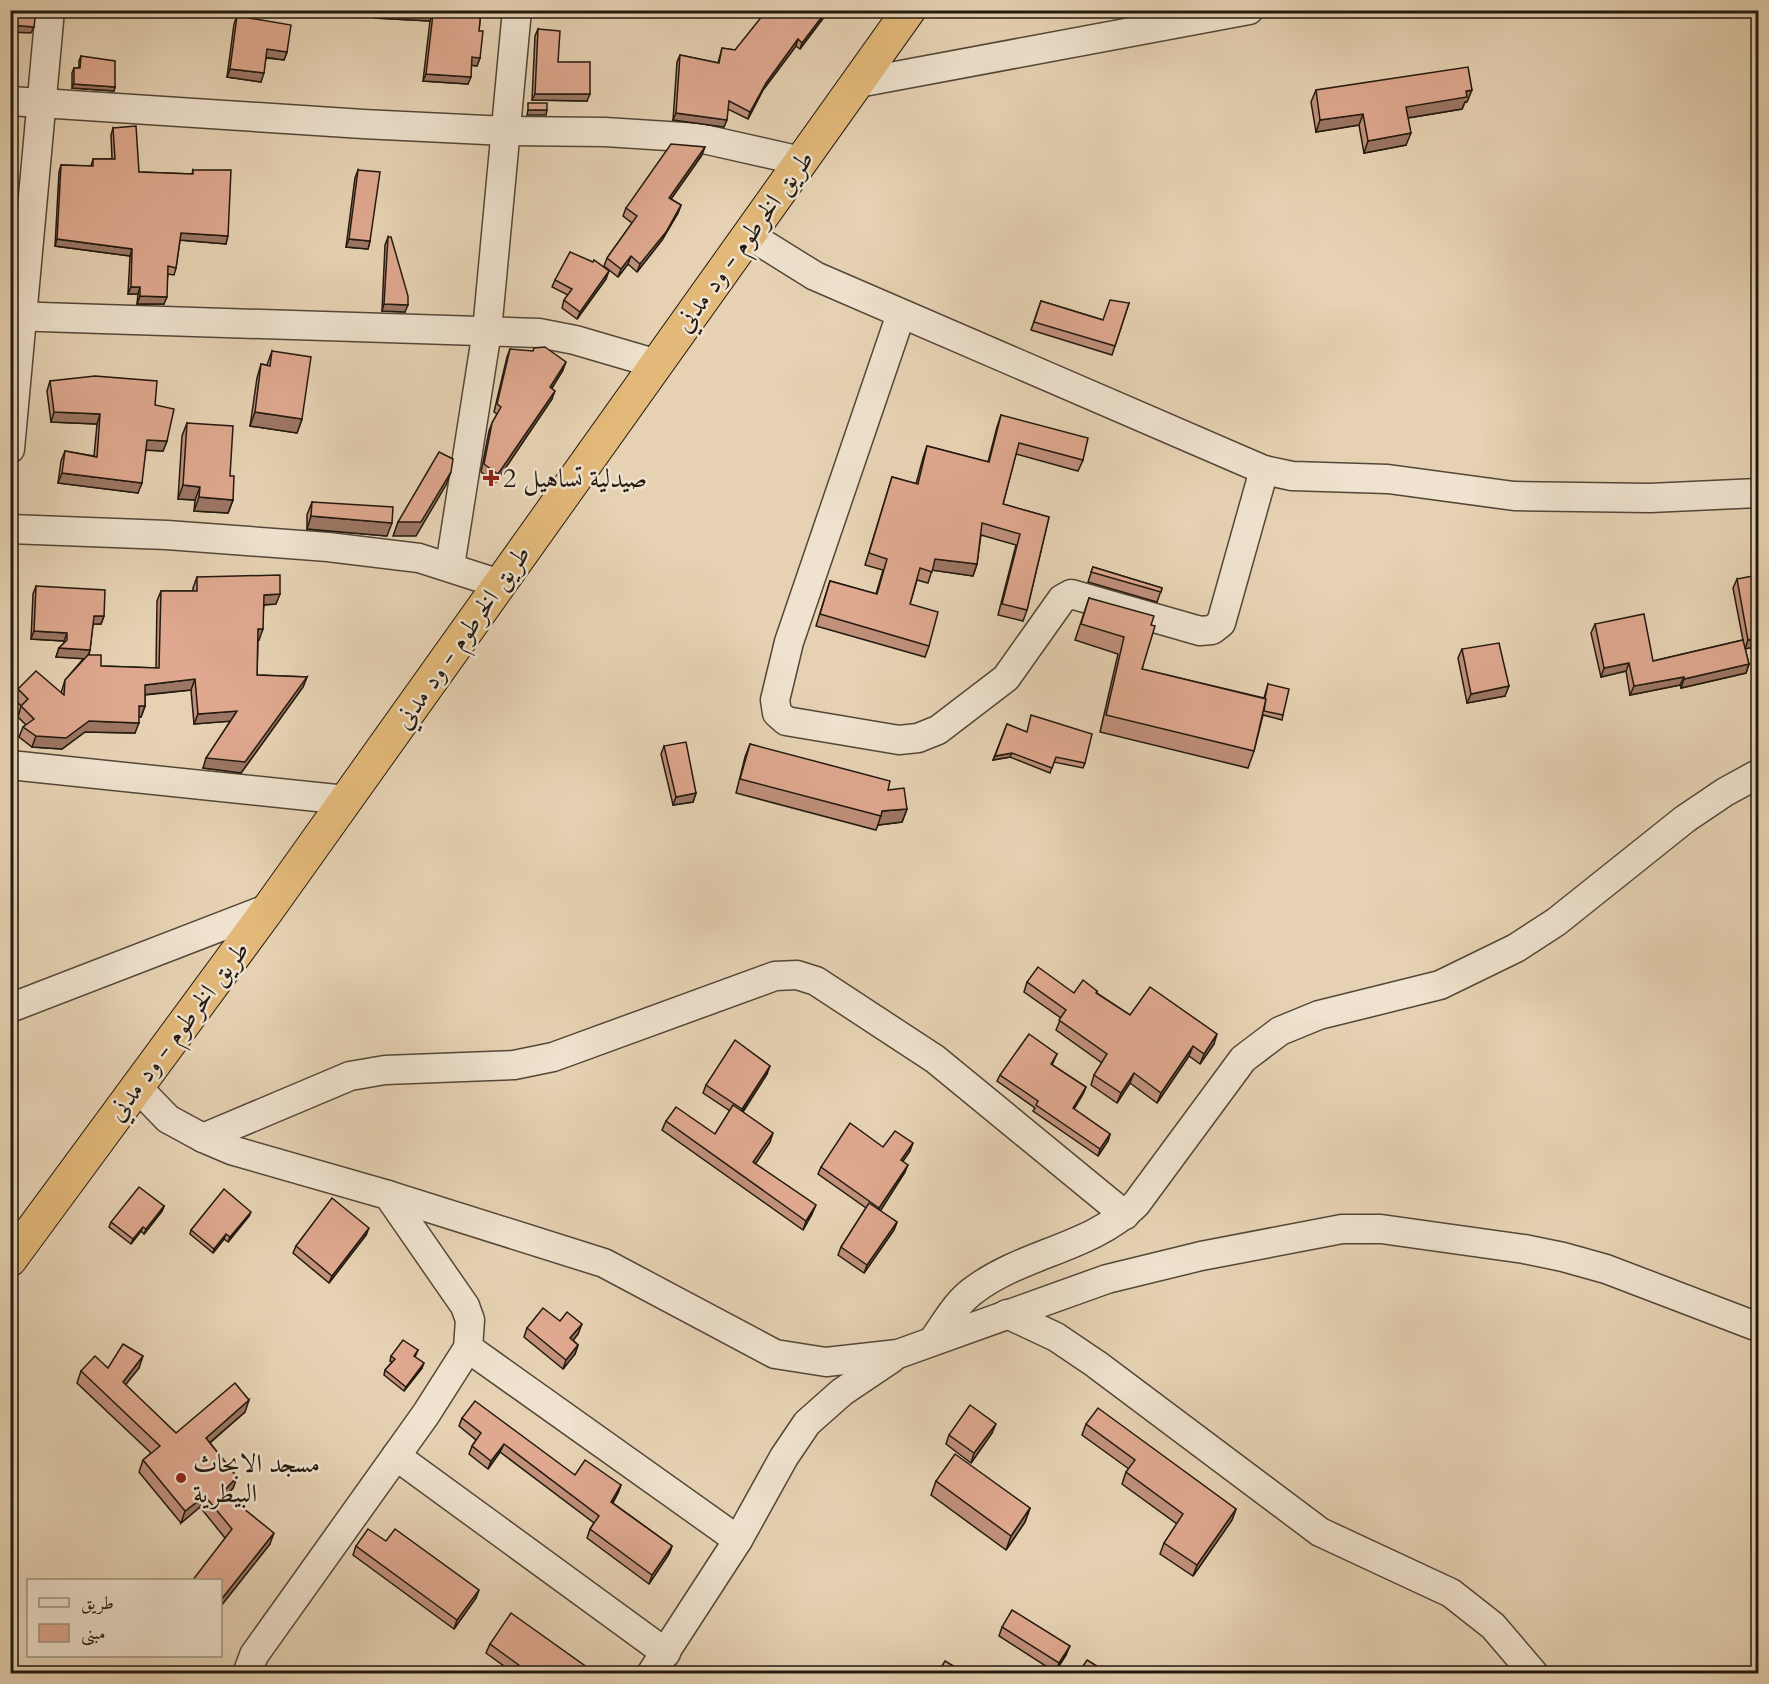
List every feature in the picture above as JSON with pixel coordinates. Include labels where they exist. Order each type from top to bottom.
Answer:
[{"type":"highway","name":"طريق الخرطوم - ود مدني","points":[[10,1260],[269,908],[909,10]]},
{"type":"street","points":[[10,448],[17,316],[43,103],[50,10]]},
{"type":"street","points":[[450,566],[487,331],[517,10]]},
{"type":"street","points":[[858,83],[1249,10]]},
{"type":"street","points":[[10,100],[506,131],[605,132],[699,138],[801,161]]},
{"type":"street","points":[[749,235],[815,276],[1264,470],[1292,476],[1388,479],[1514,496],[1650,498],[1758,493]]},
{"type":"street","points":[[901,314],[789,642],[775,700],[777,713],[786,722],[899,740],[918,738],[938,730],[1006,678],[1062,599],[1071,594],[1200,631],[1212,630],[1221,623],[1264,470]]},
{"type":"street","points":[[17,316],[247,326],[539,333],[575,340],[657,364]]},
{"type":"street","points":[[10,529],[167,535],[419,558],[450,566],[500,584]]},
{"type":"street","points":[[10,765],[346,800]]},
{"type":"street","points":[[934,1340],[961,1302],[987,1281],[1100,1231],[1125,1215],[1243,1059],[1280,1031],[1319,1015],[1440,985],[1516,948],[1556,922],[1685,819],[1725,792],[1758,774]]},
{"type":"street","points":[[10,1008],[269,908]]},
{"type":"street","points":[[203,1138],[350,1076],[385,1070],[514,1065],[553,1058],[775,976],[797,975],[816,981],[935,1059],[1125,1215]]},
{"type":"street","points":[[136,1086],[168,1119],[231,1150],[388,1195],[604,1263],[775,1354],[826,1362],[898,1354]]},
{"type":"street","points":[[247,1674],[254,1655],[396,1456],[468,1348],[470,1320],[465,1306],[388,1195]]},
{"type":"street","points":[[396,1456],[659,1663],[738,1540],[784,1457],[807,1423],[842,1392],[898,1354],[1107,1279],[1201,1256],[1342,1229],[1381,1229],[1524,1249],[1563,1257],[1606,1269],[1758,1328]]},
{"type":"street","points":[[1007,1314],[1056,1337],[1096,1364],[1320,1532],[1428,1580],[1459,1598],[1493,1626],[1534,1674]]},
{"type":"street","points":[[468,1348],[738,1540]]},
{"type":"building","points":[[10,10],[36,10],[34,27],[10,25]]},
{"type":"building","points":[[384,10],[481,10],[479,31],[483,31],[480,58],[472,57],[471,77],[426,74],[433,14]]},
{"type":"building","points":[[767,10],[827,10],[802,43],[798,39],[766,83],[750,112],[729,101],[727,120],[676,113],[680,55],[719,63],[722,48],[735,50]]},
{"type":"building","points":[[237,16],[291,25],[287,52],[267,49],[264,73],[230,69]]},
{"type":"building","points":[[538,29],[560,31],[558,62],[590,62],[590,94],[535,94]]},
{"type":"building","points":[[81,56],[115,61],[115,87],[74,84],[74,68],[80,68]]},
{"type":"building","points":[[1468,67],[1472,90],[1466,91],[1467,97],[1406,107],[1411,133],[1368,141],[1363,114],[1320,120],[1316,90]]},
{"type":"building","points":[[528,103],[547,103],[547,110],[528,110]]},
{"type":"building","points":[[136,126],[139,172],[193,174],[193,170],[231,170],[228,236],[181,233],[176,268],[168,266],[167,297],[140,296],[140,287],[131,287],[132,249],[57,239],[61,165],[93,166],[93,159],[115,159],[113,128]]},
{"type":"building","points":[[671,144],[705,147],[669,198],[681,205],[666,232],[640,264],[631,256],[621,269],[607,258],[637,216],[626,208]]},
{"type":"building","points":[[358,170],[380,172],[370,241],[349,239]]},
{"type":"building","points":[[388,237],[391,237],[408,296],[408,305],[384,304]]},
{"type":"building","points":[[570,252],[593,262],[594,260],[609,271],[580,312],[564,300],[572,289],[555,280]]},
{"type":"building","points":[[1110,300],[1129,303],[1115,346],[1034,322],[1041,301],[1103,320]]},
{"type":"building","points":[[545,347],[566,362],[550,387],[555,391],[498,474],[484,464],[492,423],[501,407],[497,404],[510,349],[533,351],[534,348]]},
{"type":"building","points":[[272,351],[311,357],[302,419],[255,412],[261,364],[270,366]]},
{"type":"building","points":[[95,376],[157,381],[155,405],[174,409],[167,441],[147,440],[142,483],[62,473],[65,451],[97,457],[100,414],[54,412],[50,381]]},
{"type":"building","points":[[1001,415],[1088,438],[1083,460],[1019,443],[1003,504],[1049,517],[1027,610],[1002,604],[1020,534],[982,523],[977,564],[935,559],[932,572],[920,568],[910,604],[938,612],[929,646],[820,614],[830,581],[877,594],[887,559],[869,553],[892,477],[918,484],[927,446],[989,462]]},
{"type":"building","points":[[187,423],[233,426],[230,476],[234,476],[233,500],[199,497],[200,487],[183,485]]},
{"type":"building","points":[[439,452],[453,459],[451,472],[421,522],[398,522]]},
{"type":"building","points":[[312,502],[393,507],[392,523],[311,516]]},
{"type":"building","points":[[1093,567],[1162,588],[1161,592],[1091,572]]},
{"type":"building","points":[[280,575],[280,594],[264,595],[263,629],[258,629],[257,675],[307,677],[245,762],[206,758],[237,711],[198,714],[195,679],[145,685],[145,706],[139,706],[139,723],[89,721],[66,738],[36,736],[23,727],[34,719],[21,706],[28,699],[18,689],[36,671],[64,695],[65,680],[88,655],[101,655],[101,666],[159,668],[161,591],[197,591],[197,577]]},
{"type":"building","points":[[1758,575],[1758,638],[1748,640],[1737,579]]},
{"type":"building","points":[[36,586],[105,590],[104,616],[94,616],[90,650],[59,648],[67,640],[67,633],[34,631]]},
{"type":"building","points":[[1089,598],[1154,616],[1151,625],[1155,626],[1142,669],[1266,699],[1254,751],[1106,715],[1124,637],[1081,624]]},
{"type":"building","points":[[1644,614],[1653,661],[1743,640],[1749,664],[1684,679],[1684,677],[1634,686],[1629,663],[1604,668],[1595,624]]},
{"type":"building","points":[[1499,643],[1509,686],[1471,694],[1462,649]]},
{"type":"building","points":[[1268,684],[1289,689],[1283,715],[1264,711]]},
{"type":"building","points":[[1031,715],[1092,734],[1085,763],[1056,757],[1052,768],[1012,753],[995,756],[1007,724],[1027,732]]},
{"type":"building","points":[[686,742],[696,793],[676,797],[664,746]]},
{"type":"building","points":[[750,744],[890,781],[888,790],[904,788],[907,809],[882,811],[881,816],[740,779]]},
{"type":"building","points":[[10,939],[14,939],[13,974],[10,974]]},
{"type":"building","points":[[1038,967],[1074,993],[1083,980],[1097,991],[1096,993],[1130,1015],[1150,987],[1217,1034],[1204,1054],[1193,1046],[1161,1093],[1134,1073],[1121,1093],[1094,1075],[1107,1054],[1059,1020],[1066,1010],[1027,982]]},
{"type":"building","points":[[1029,1034],[1057,1054],[1051,1064],[1086,1087],[1073,1108],[1110,1134],[1100,1149],[1036,1105],[1038,1101],[1000,1075]]},
{"type":"building","points":[[735,1040],[770,1066],[742,1109],[706,1085]]},
{"type":"building","points":[[733,1105],[773,1133],[753,1162],[816,1205],[806,1221],[666,1121],[676,1107],[715,1134]]},
{"type":"building","points":[[850,1123],[883,1147],[895,1131],[913,1143],[901,1160],[908,1165],[879,1208],[821,1167]]},
{"type":"building","points":[[139,1187],[164,1206],[146,1229],[143,1227],[133,1239],[111,1222]]},
{"type":"building","points":[[224,1189],[251,1212],[230,1237],[226,1234],[214,1249],[191,1230]]},
{"type":"building","points":[[332,1198],[369,1228],[332,1276],[296,1246]]},
{"type":"building","points":[[869,1203],[897,1222],[867,1265],[841,1247]]},
{"type":"building","points":[[543,1308],[560,1321],[567,1312],[582,1324],[570,1338],[578,1345],[566,1360],[527,1328]]},
{"type":"building","points":[[403,1340],[418,1350],[414,1356],[424,1363],[406,1387],[385,1370],[395,1359],[391,1356]]},
{"type":"building","points":[[123,1344],[143,1356],[123,1382],[176,1433],[235,1383],[249,1400],[206,1438],[237,1477],[223,1492],[274,1533],[222,1598],[222,1579],[194,1579],[232,1529],[205,1496],[185,1511],[143,1460],[160,1446],[81,1371],[95,1356],[108,1368]]},
{"type":"building","points":[[475,1401],[575,1475],[585,1460],[621,1485],[611,1502],[672,1546],[652,1575],[590,1529],[599,1516],[504,1444],[491,1461],[472,1446],[481,1433],[462,1418]]},
{"type":"building","points":[[970,1405],[996,1424],[974,1453],[949,1435]]},
{"type":"building","points":[[1098,1408],[1236,1509],[1197,1565],[1164,1543],[1183,1514],[1126,1472],[1135,1460],[1086,1424]]},
{"type":"building","points":[[955,1454],[1030,1508],[1011,1536],[936,1481]]},
{"type":"building","points":[[368,1529],[386,1541],[395,1529],[479,1590],[457,1620],[356,1546]]},
{"type":"building","points":[[1012,1610],[1070,1646],[1059,1663],[1002,1627]]},
{"type":"building","points":[[511,1613],[595,1674],[531,1674],[490,1644]]},
{"type":"building","points":[[1087,1660],[1110,1674],[1078,1674]]},
{"type":"building","points":[[945,1661],[967,1674],[937,1674]]},
{"type":"place","name":"صيدلية تساهيل 2","points":[[491,478]]},
{"type":"place","name":"مسجد الابحاث البيطرية","points":[[181,1478]]}]
